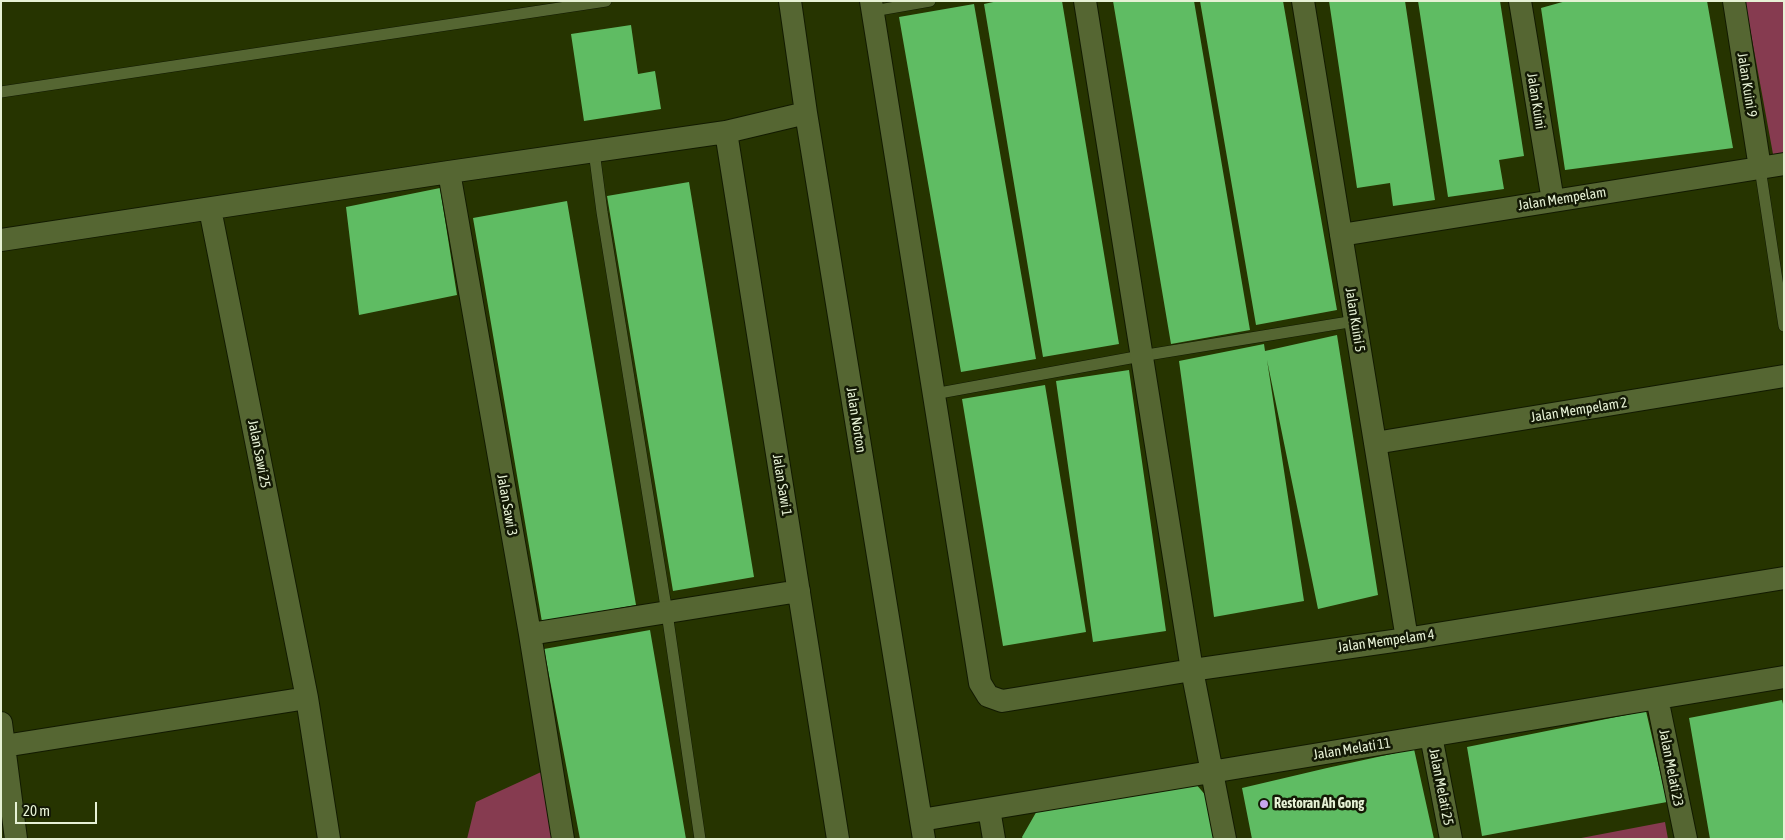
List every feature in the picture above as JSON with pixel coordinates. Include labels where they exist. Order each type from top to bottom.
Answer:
[{"type":"street","name":"Jalan Norton","points":[[790,1],[806,113],[922,830]]},
{"type":"street","points":[[1085,1],[1192,670],[1225,839]]},
{"type":"street","name":"Jalan Kuini 5","points":[[1303,1],[1406,639]]},
{"type":"street","name":"Jalan Kuini","points":[[1520,1],[1553,201]]},
{"type":"street","name":"Jalan Kuini 9","points":[[1734,1],[1760,168]]},
{"type":"street","points":[[872,6],[934,394]]},
{"type":"street","points":[[1,240],[726,132],[806,113]]},
{"type":"street","name":"Jalan Sawi 1","points":[[726,132],[838,839]]},
{"type":"street","name":"Jalan Mempelam","points":[[1341,235],[1784,164]]},
{"type":"street","name":"Jalan Sawi 3","points":[[449,172],[530,634],[563,839]]},
{"type":"street","name":"Jalan Sawi 25","points":[[210,209],[307,698],[329,839]]},
{"type":"street","name":"Jalan Mempelam 2","points":[[1375,443],[1784,376]]},
{"type":"street","name":"Jalan Mempelam 4","points":[[934,394],[980,683],[988,696],[1002,702],[1192,670],[1406,639],[1784,578]]},
{"type":"street","points":[[530,634],[799,591]]},
{"type":"street","name":"Jalan Melati 11","points":[[922,830],[990,809],[1784,677]]},
{"type":"street","points":[[4,746],[307,698]]},
{"type":"street","name":"Jalan Melati 23","points":[[1657,698],[1686,839]]},
{"type":"street","points":[[1,723],[16,839]]},
{"type":"street","name":"Jalan Melati 25","points":[[1430,736],[1451,839]]},
{"type":"street","points":[[990,809],[994,839]]},
{"type":"lane","points":[[1,92],[606,1]]},
{"type":"lane","points":[[872,6],[930,1]]},
{"type":"lane","points":[[594,151],[602,212],[667,612],[700,839]]},
{"type":"lane","points":[[1760,168],[1784,326]]},
{"type":"lane","points":[[934,394],[1141,356],[1355,321]]},
{"type":"shaded area","points":[[1745,1],[1784,1],[1784,164],[1775,165]]},
{"type":"shaded area","points":[[552,767],[563,839],[467,839],[476,802]]},
{"type":"shaded area","points":[[1665,822],[1668,839],[1576,839]]},
{"type":"building","points":[[998,1],[1062,1],[1119,344],[1043,357],[984,4]]},
{"type":"building","points":[[1113,1],[1194,1],[1250,330],[1171,344]]},
{"type":"building","points":[[1200,1],[1283,1],[1337,310],[1256,325]]},
{"type":"building","points":[[1329,1],[1405,1],[1435,200],[1393,206],[1390,183],[1357,188]]},
{"type":"building","points":[[1418,1],[1500,1],[1524,156],[1499,160],[1504,189],[1448,197]]},
{"type":"building","points":[[1566,1],[1707,1],[1733,148],[1565,170],[1541,8]]},
{"type":"building","points":[[974,4],[1036,359],[961,372],[899,17]]},
{"type":"building","points":[[631,25],[638,74],[655,71],[661,109],[584,121],[571,34]]},
{"type":"building","points":[[689,182],[754,577],[673,591],[607,196]]},
{"type":"building","points":[[440,188],[457,295],[359,315],[346,207]]},
{"type":"building","points":[[567,201],[636,605],[542,622],[473,218]]},
{"type":"building","points":[[1337,335],[1378,595],[1318,609],[1267,360],[1304,601],[1214,617],[1179,361],[1264,344],[1265,351]]},
{"type":"building","points":[[1129,370],[1166,631],[1093,642],[1056,381]]},
{"type":"building","points":[[1045,385],[1086,632],[1003,646],[962,399]]},
{"type":"building","points":[[650,630],[686,839],[580,839],[544,649]]},
{"type":"building","points":[[1782,700],[1784,708],[1784,839],[1710,839],[1689,718]]},
{"type":"building","points":[[1646,711],[1667,802],[1482,836],[1467,747]]},
{"type":"building","points":[[1414,749],[1434,839],[1252,839],[1242,788]]},
{"type":"building","points":[[1195,783],[1208,798],[1216,839],[1023,839],[1022,837],[1038,809]]},
{"type":"place","name":"Restoran Ah Gong","points":[[1264,804]]}]
